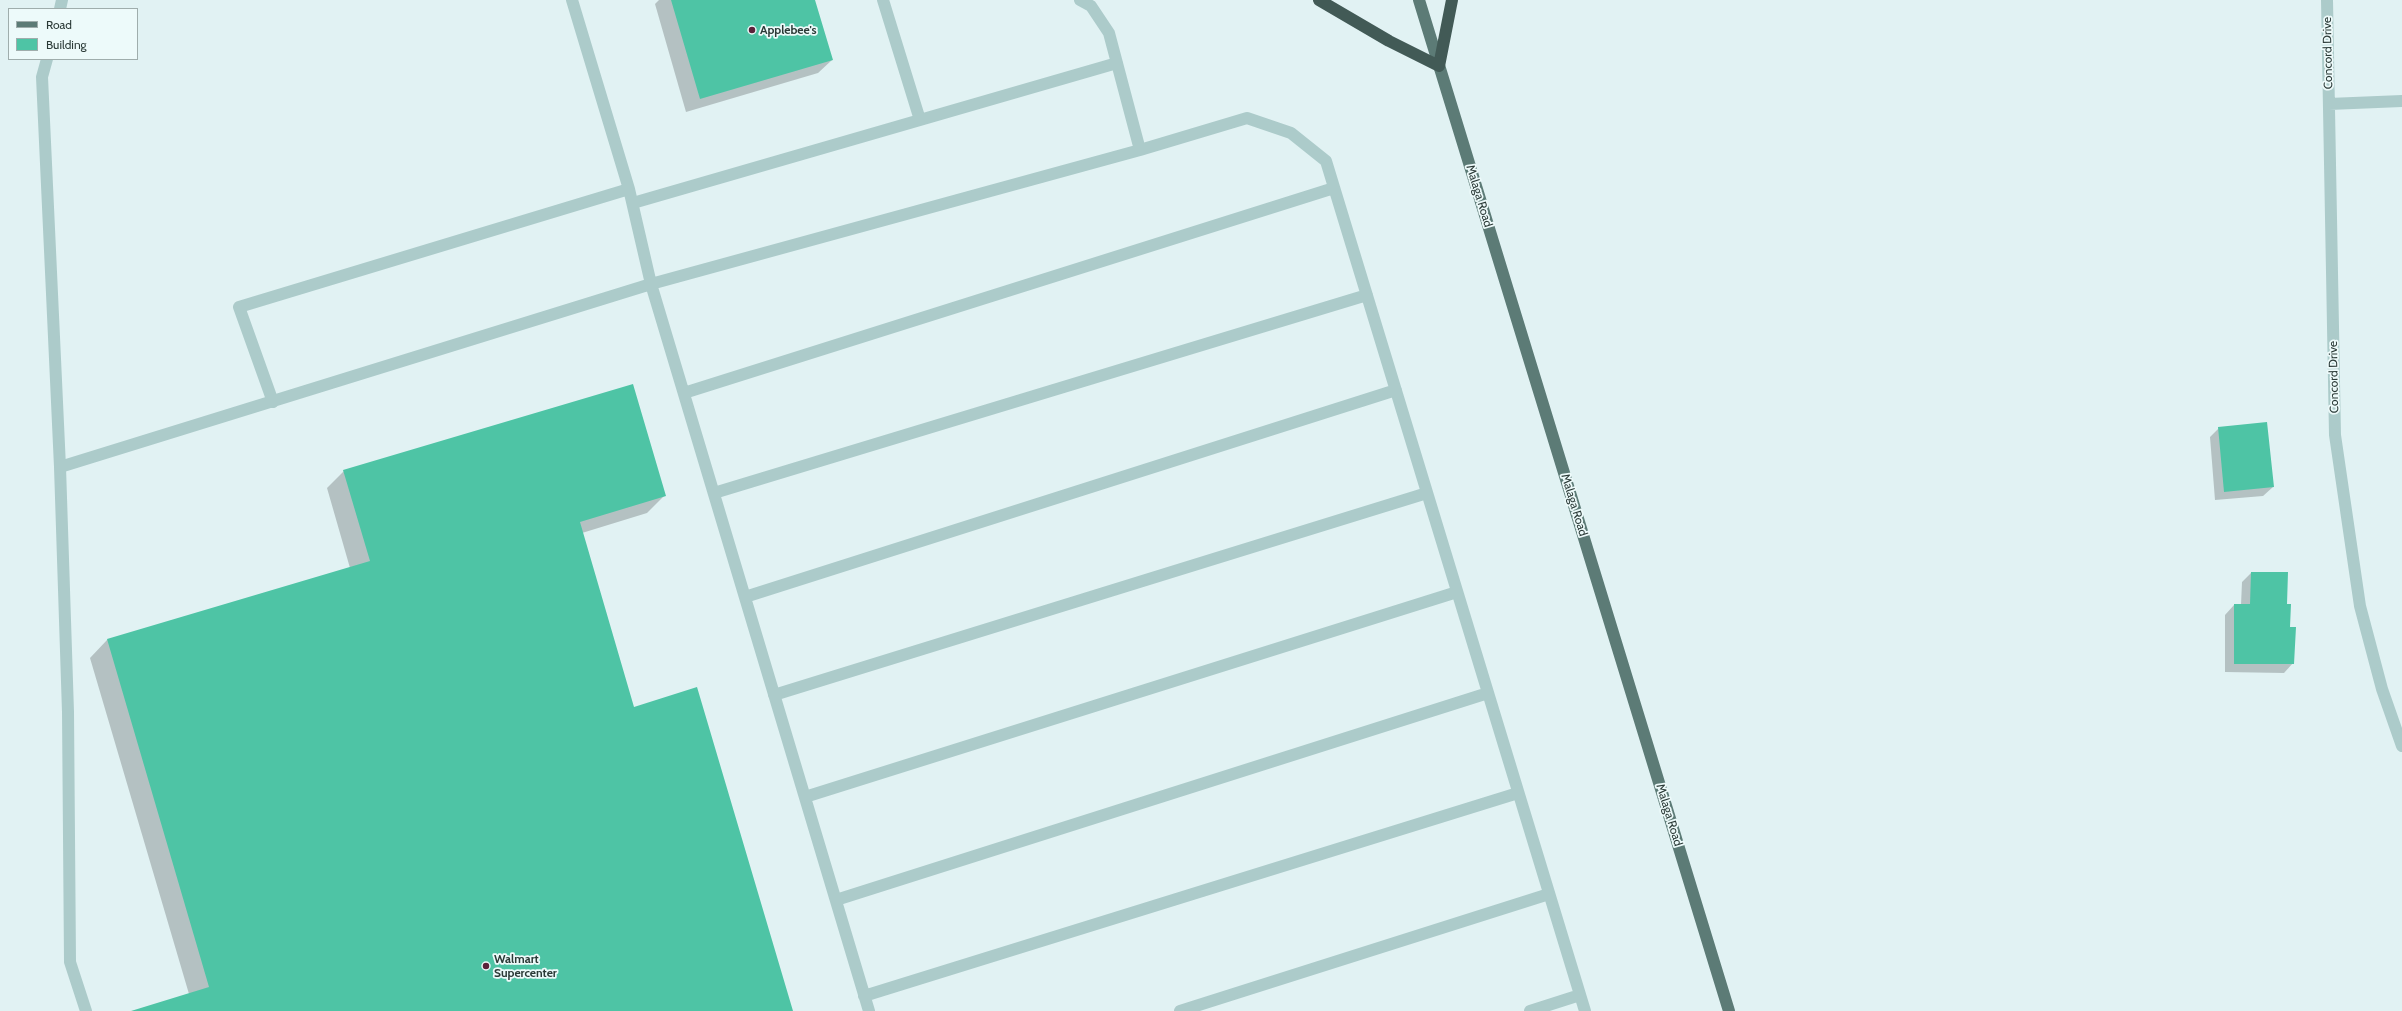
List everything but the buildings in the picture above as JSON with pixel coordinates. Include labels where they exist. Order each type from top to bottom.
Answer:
[{"type":"highway","points":[[1319,0],[1389,41],[1439,66],[1452,0]]},
{"type":"main road","name":"Malaga Road","points":[[1419,0],[1729,1011]]},
{"type":"street","points":[[572,0],[633,203],[651,284],[869,1011]]},
{"type":"street","points":[[883,0],[920,120]]},
{"type":"street","points":[[1080,0],[1091,6],[1109,33],[1140,150]]},
{"type":"street","name":"Concord Drive","points":[[2327,0],[2335,435],[2360,606],[2380,682],[2402,746]]},
{"type":"street","points":[[47,60],[42,77],[60,467],[68,712],[70,962],[86,1011]]},
{"type":"street","points":[[633,203],[1117,63]]},
{"type":"street","points":[[2329,104],[2402,100]]},
{"type":"street","points":[[60,467],[651,284],[1140,150],[1247,118],[1291,133],[1326,161],[1585,1011]]},
{"type":"street","points":[[684,393],[1334,188]]},
{"type":"street","points":[[273,402],[239,307],[629,189]]},
{"type":"street","points":[[714,493],[1367,294]]},
{"type":"street","points":[[745,597],[1396,390]]},
{"type":"street","points":[[774,695],[1427,493]]},
{"type":"street","points":[[805,797],[1457,592]]},
{"type":"street","points":[[836,900],[1488,693]]},
{"type":"street","points":[[864,996],[1518,793]]},
{"type":"street","points":[[1180,1011],[1549,894]]},
{"type":"street","points":[[1530,1011],[1580,995]]},
{"type":"place","name":"Applebee's","points":[[752,30]]},
{"type":"place","name":"Walmart Supercenter","points":[[486,966]]}]
